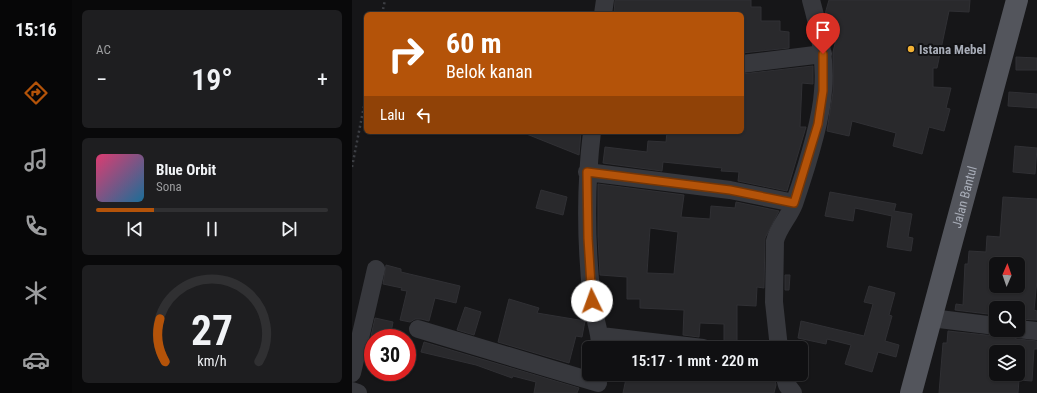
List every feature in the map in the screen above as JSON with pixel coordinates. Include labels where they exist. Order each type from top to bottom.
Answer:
[{"type":"main road","name":"Jalan Bantul","points":[[911,393],[1016,0]]},
{"type":"street","points":[[604,12],[605,0]]},
{"type":"street","points":[[778,341],[774,302],[774,241],[788,218],[794,203],[818,124],[823,91],[823,54],[811,0]]},
{"type":"street","points":[[744,64],[823,54]]},
{"type":"street","points":[[592,134],[587,172],[588,238],[594,319],[601,341]]},
{"type":"street","points":[[587,172],[730,190],[794,203]]},
{"type":"street","points":[[352,373],[376,269]]},
{"type":"street","points":[[931,318],[989,325]]},
{"type":"street","points":[[418,328],[598,383]]},
{"type":"street","points":[[1025,329],[1037,331]]},
{"type":"street","points":[[786,381],[793,393]]},
{"type":"street","points":[[352,391],[358,393]]},
{"type":"path","points":[[382,12],[385,0]]},
{"type":"path","points":[[352,167],[364,106]]},
{"type":"building","points":[[615,0],[751,0],[751,7],[761,7],[761,21],[780,21],[780,31],[789,32],[789,48],[744,53],[744,12],[614,12]]},
{"type":"building","points":[[829,0],[970,0],[969,12],[949,11],[937,68],[933,68],[933,87],[951,88],[946,108],[950,109],[944,131],[929,127],[922,154],[893,146],[896,133],[852,121],[849,136],[827,131],[833,92],[833,52],[838,31],[834,30],[835,27],[828,25],[828,18],[825,14]]},
{"type":"building","points":[[1016,57],[1037,58],[1037,70],[1016,70]]},
{"type":"building","points":[[813,66],[813,84],[802,83],[800,127],[806,127],[787,191],[738,181],[739,172],[721,171],[722,168],[663,162],[662,171],[603,163],[605,147],[647,152],[648,141],[666,142],[667,134],[744,134],[744,74]]},
{"type":"building","points":[[1009,92],[1037,94],[1037,108],[1008,106]]},
{"type":"building","points":[[526,134],[581,134],[579,155]]},
{"type":"building","points":[[1015,146],[1037,148],[1035,174],[1013,172]]},
{"type":"building","points":[[598,184],[684,195],[681,217],[710,219],[711,206],[735,208],[736,202],[779,211],[765,238],[764,288],[757,287],[756,306],[737,305],[737,341],[724,341],[724,324],[700,323],[699,337],[683,335],[684,310],[640,308],[640,299],[627,299],[627,277],[600,275]],"holes":[[[650,228],[678,232],[674,274],[647,273]]]},
{"type":"building","points":[[541,190],[567,197],[563,215],[536,208]]},
{"type":"building","points":[[830,192],[896,204],[894,211],[912,214],[908,237],[913,238],[911,251],[887,247],[892,216],[855,208],[853,221],[825,216]]},
{"type":"building","points":[[1003,197],[1037,199],[1037,280],[1034,310],[1037,311],[1037,320],[1025,319],[1025,301],[989,301],[989,314],[955,310],[956,304],[963,305],[965,264],[968,264],[969,251],[986,252],[987,236],[1000,237]]},
{"type":"building","points":[[386,265],[401,269],[401,272],[460,286],[456,303],[435,298],[429,321],[421,319],[415,319],[410,322],[400,320],[407,291],[401,290],[402,288],[383,284]]},
{"type":"building","points":[[785,275],[790,275],[789,290],[785,290]]},
{"type":"building","points":[[869,286],[895,293],[889,315],[892,316],[885,341],[899,345],[896,357],[878,352],[872,372],[845,364],[851,345],[827,339],[826,344],[798,338],[801,321],[864,336],[873,304],[864,302]]},
{"type":"building","points":[[509,299],[539,308],[537,313],[585,321],[582,337],[576,336],[569,363],[498,342]]},
{"type":"building","points":[[465,307],[481,312],[474,335],[457,330]]},
{"type":"building","points":[[375,318],[393,322],[392,329],[373,329]]},
{"type":"building","points":[[948,331],[989,335],[989,337],[1012,337],[1037,341],[1037,349],[1034,349],[1032,381],[1025,380],[1025,345],[989,345],[989,381],[1019,381],[1018,393],[939,393],[943,343],[947,343]]},
{"type":"building","points":[[424,342],[579,388],[577,393],[534,393],[536,382],[513,376],[512,378],[476,365],[421,352]]},
{"type":"building","points":[[626,381],[775,381],[776,385],[774,393],[623,393]]},
{"type":"place","name":"Istana Mebel","points":[[911,49]]},
{"type":"route","points":[[592,301],[588,238],[587,172],[730,190],[794,203],[818,124],[823,91],[823,54]]}]
